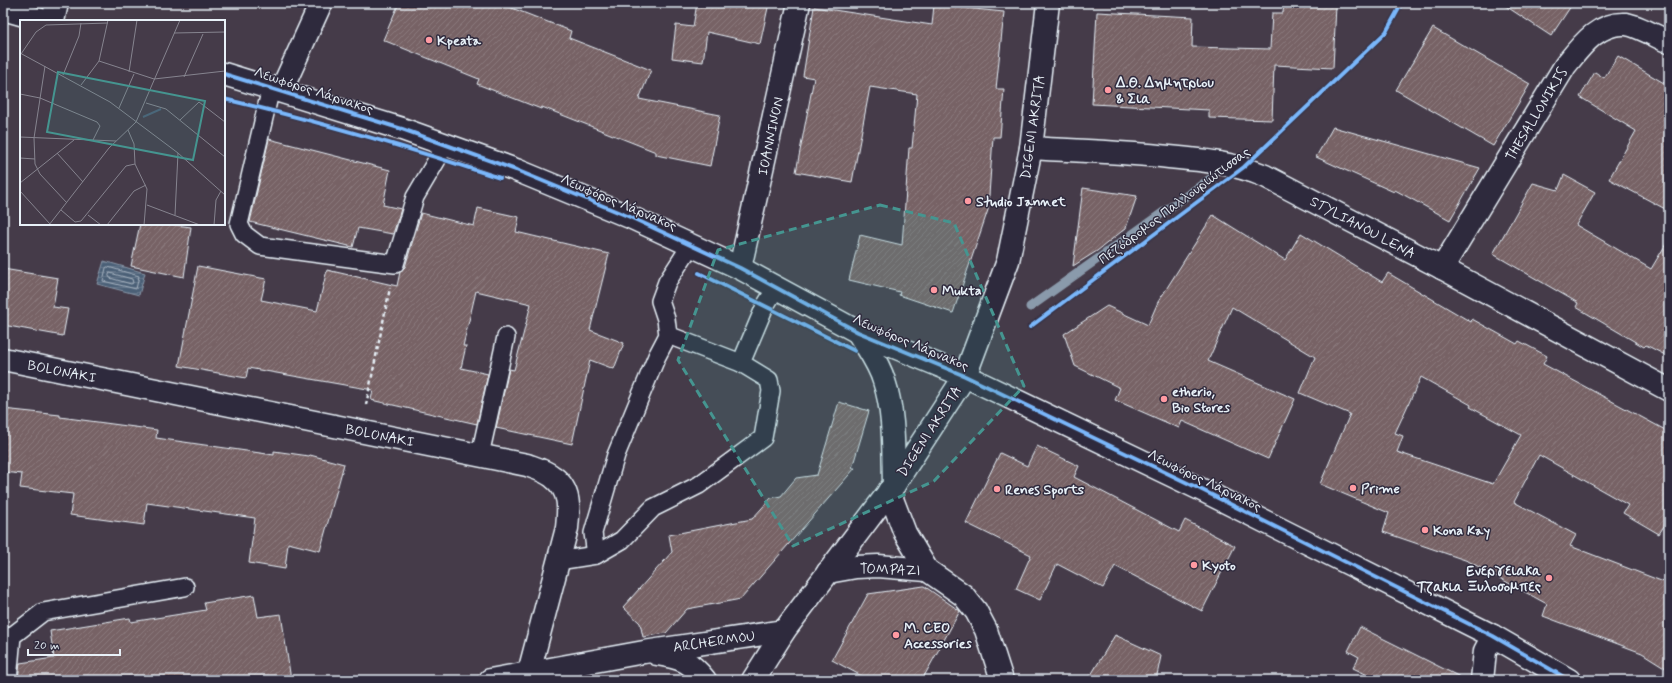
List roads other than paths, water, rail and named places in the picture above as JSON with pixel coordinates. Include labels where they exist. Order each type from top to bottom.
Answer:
[{"type":"street","points":[[53,20],[57,3]]},
{"type":"street","points":[[276,89],[321,3]]},
{"type":"street","name":"IOANNINON","points":[[740,268],[799,3]]},
{"type":"street","name":"DIGENI AKRITA","points":[[753,680],[784,631],[892,488],[965,376],[1008,261],[1031,148],[1048,3]]},
{"type":"street","points":[[3,9],[42,20]]},
{"type":"street","name":"THESALLONIKIS","points":[[1442,268],[1565,66],[1580,46],[1593,34],[1607,27],[1626,24],[1669,42]]},
{"type":"street","name":"Λεωφόρος Λάρνακος","points":[[225,74],[276,89],[444,144],[516,170],[630,216],[740,268],[858,332],[965,376],[1198,488],[1494,636],[1569,680]]},
{"type":"street","name":"STYLIANOU LENA","points":[[1031,148],[1208,160],[1244,167],[1272,179],[1442,268],[1669,390]]},
{"type":"street","name":"TOMPAZI","points":[[858,332],[876,362],[889,402],[892,433],[892,488],[905,533],[927,570],[963,595],[976,611],[986,630],[1002,680]]},
{"type":"street","name":"BOLONAKI","points":[[3,359],[480,455],[527,465],[553,476],[565,491],[569,506],[567,528],[529,672]]},
{"type":"street","name":"TOMPAZI","points":[[828,572],[856,567],[878,566],[927,570]]},
{"type":"street","name":"ARCHERMOU","points":[[490,680],[644,652],[784,631]]},
{"type":"street","points":[[1482,680],[1485,651],[1494,636]]},
{"type":"street","name":"ARCHERMOU","points":[[644,652],[671,656],[686,661],[696,669],[705,680]]},
{"type":"lane","points":[[276,89],[240,214],[239,224],[244,234],[260,246],[395,264],[415,197],[438,158],[444,144]]},
{"type":"lane","points":[[596,555],[593,533],[616,455],[657,356],[668,335],[666,319],[660,301],[667,282],[691,245]]},
{"type":"lane","points":[[741,363],[765,306],[776,288]]},
{"type":"lane","points":[[558,561],[596,555],[622,540],[653,508],[699,485],[762,438],[771,391],[769,380],[741,363],[668,335]]},
{"type":"lane","points":[[480,455],[506,337]]},
{"type":"lane","points":[[8,680],[12,636],[43,612],[185,587]]},
{"type":"water","points":[[104,261],[145,273],[139,295],[97,284]]},
{"type":"waterway","points":[[1030,307],[1210,179]]},
{"type":"place","name":"Kpeata","points":[[429,40]]},
{"type":"place","name":"Δ.Θ. Δημητριου & Σια","points":[[1108,90]]},
{"type":"place","name":"Studio Jannet","points":[[968,201]]},
{"type":"place","name":"Mukta","points":[[934,290]]},
{"type":"place","name":"etherio, Bio Stores","points":[[1164,399]]},
{"type":"place","name":"Prime","points":[[1353,488]]},
{"type":"place","name":"Renes Sports","points":[[997,489]]},
{"type":"place","name":"Kona Kay","points":[[1425,530]]},
{"type":"place","name":"Kyoto","points":[[1194,565]]},
{"type":"place","name":"Ενεργειακα Τζακια Ξυλοσομπες","points":[[1549,578]]},
{"type":"place","name":"M. CEO Accessories","points":[[896,635]]}]
